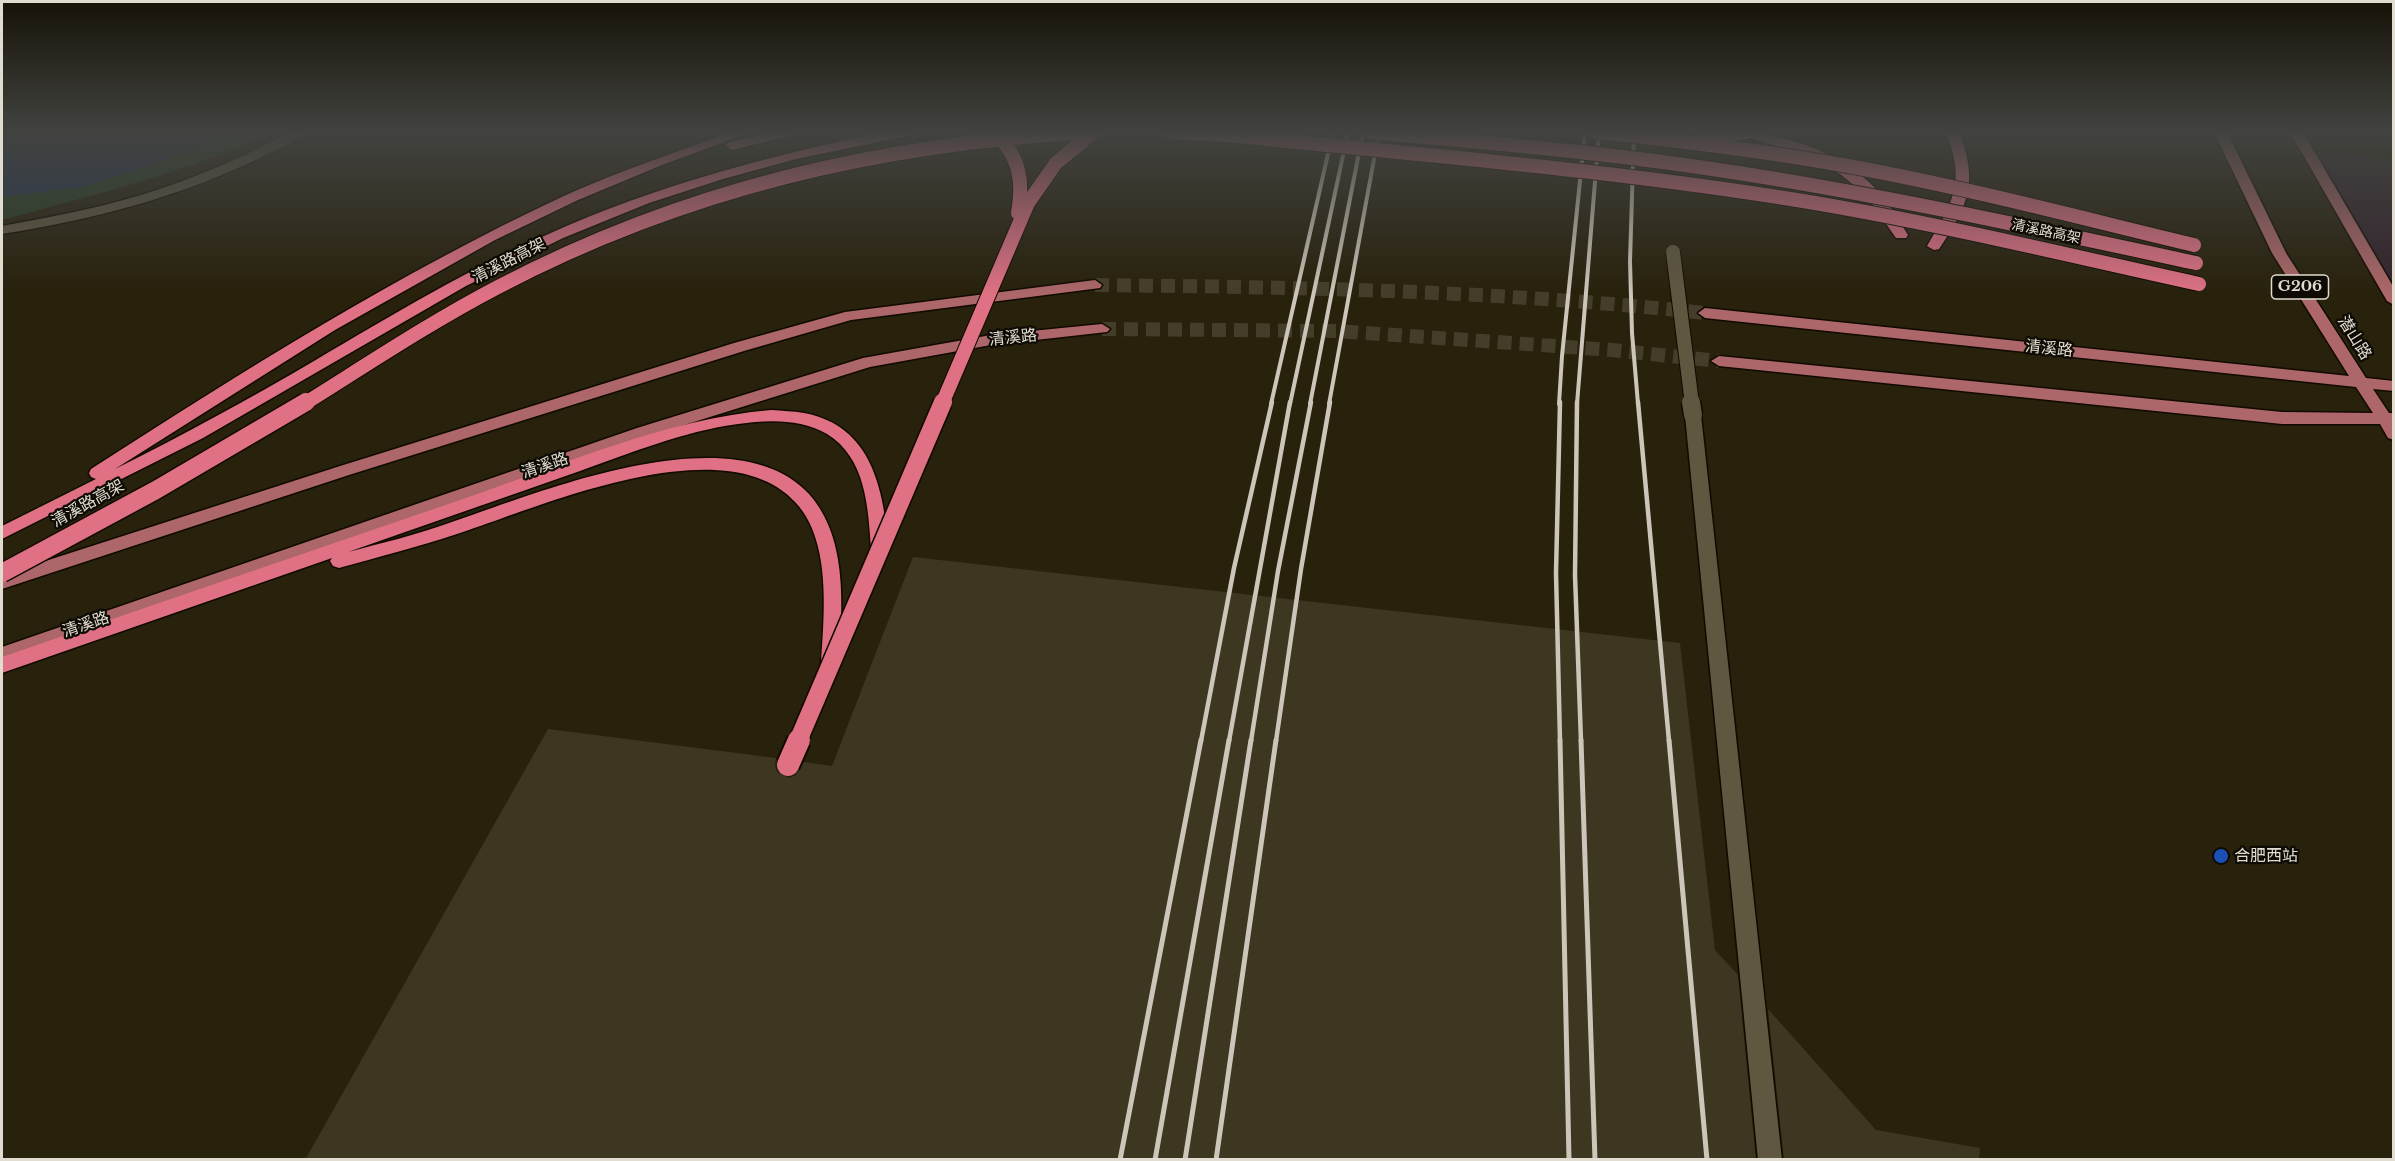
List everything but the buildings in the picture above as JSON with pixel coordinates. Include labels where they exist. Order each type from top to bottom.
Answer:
[{"type":"highway","points":[[5,531],[358,310],[460,252],[534,214],[598,186]]},
{"type":"highway","name":"清溪路高架","points":[[5,531],[224,420],[429,300],[517,254],[597,219],[688,186]]},
{"type":"highway","name":"清溪路高架","points":[[2,573],[246,439],[451,313],[534,269],[618,231],[689,204],[750,186]]},
{"type":"highway","points":[[1021,186],[1022,194],[1012,239],[830,666],[797,743],[788,765],[1028,203],[1038,186]]},
{"type":"highway","name":"清溪路高架","points":[[1694,186],[1801,201],[1925,223],[2199,284]]},
{"type":"highway","name":"清溪路高架","points":[[1817,186],[1926,206],[2196,263]]},
{"type":"highway","points":[[1865,186],[1883,206],[1901,235]]},
{"type":"highway","points":[[1944,186],[2194,245]]},
{"type":"highway","points":[[1935,246],[1959,204],[1962,186]]},
{"type":"highway","points":[[2,665],[178,606],[605,456],[705,424],[747,416],[778,415],[812,422],[838,432],[857,453],[874,492],[880,548]]},
{"type":"highway","points":[[178,606],[443,532],[611,476],[651,467],[723,464],[755,470],[781,480],[801,497],[814,516],[829,562],[833,605],[830,666]]},
{"type":"main road","name":"潜山路","points":[[2246,186],[2279,254],[2361,382],[2389,418],[2394,434]]},
{"type":"main road","points":[[2327,186],[2394,301]]},
{"type":"main road","points":[[2,582],[377,460],[739,347],[850,315],[1095,285]]},
{"type":"main road","name":"清溪路","points":[[1705,313],[2394,386]]},
{"type":"main road","name":"清溪路","points":[[2,654],[644,432],[868,362],[991,340],[1102,329]]},
{"type":"main road","points":[[1719,361],[2282,418],[2389,418]]},
{"type":"street","points":[[2,230],[103,210],[179,186]]},
{"type":"street","points":[[1673,252],[1693,415],[1770,1160]]},
{"type":"shaded area","points":[[2328,186],[2393,186],[2393,301]]},
{"type":"green space","points":[[2,186],[124,186],[105,192],[2,220]]},
{"type":"water","points":[[2,186],[85,186],[82,187],[2,197]]},
{"type":"tunnel","points":[[1095,285],[1248,287],[1477,295],[1705,313]]},
{"type":"tunnel","points":[[1102,329],[1337,331],[1612,350],[1719,361]]},
{"type":"railway","points":[[1271,404],[1321,186]]},
{"type":"railway","points":[[1290,404],[1336,186]]},
{"type":"railway","points":[[1310,404],[1352,186]]},
{"type":"railway","points":[[1329,404],[1369,186]]},
{"type":"railway","points":[[1559,404],[1579,186]]},
{"type":"railway","points":[[1577,404],[1595,186]]},
{"type":"railway","points":[[1632,186],[1630,261],[1632,333],[1638,404]]},
{"type":"railway","points":[[1201,741],[1234,568],[1272,402]]},
{"type":"railway","points":[[1229,741],[1290,402]]},
{"type":"railway","points":[[1251,741],[1278,571],[1311,402]]},
{"type":"railway","points":[[1276,741],[1301,569],[1330,402]]},
{"type":"railway","points":[[1560,402],[1556,573],[1560,741]]},
{"type":"railway","points":[[1577,402],[1575,575],[1581,741]]},
{"type":"railway","points":[[1638,402],[1669,741]]},
{"type":"railway","points":[[1120,1160],[1201,740]]},
{"type":"railway","points":[[1155,1160],[1229,740]]},
{"type":"railway","points":[[1185,1160],[1251,740]]},
{"type":"railway","points":[[1216,1160],[1276,740]]},
{"type":"railway","points":[[1560,740],[1569,1160]]},
{"type":"railway","points":[[1581,740],[1595,1160]]},
{"type":"railway","points":[[1669,740],[1707,1160]]},
{"type":"place","name":"合肥西站","points":[[2221,856]]}]
